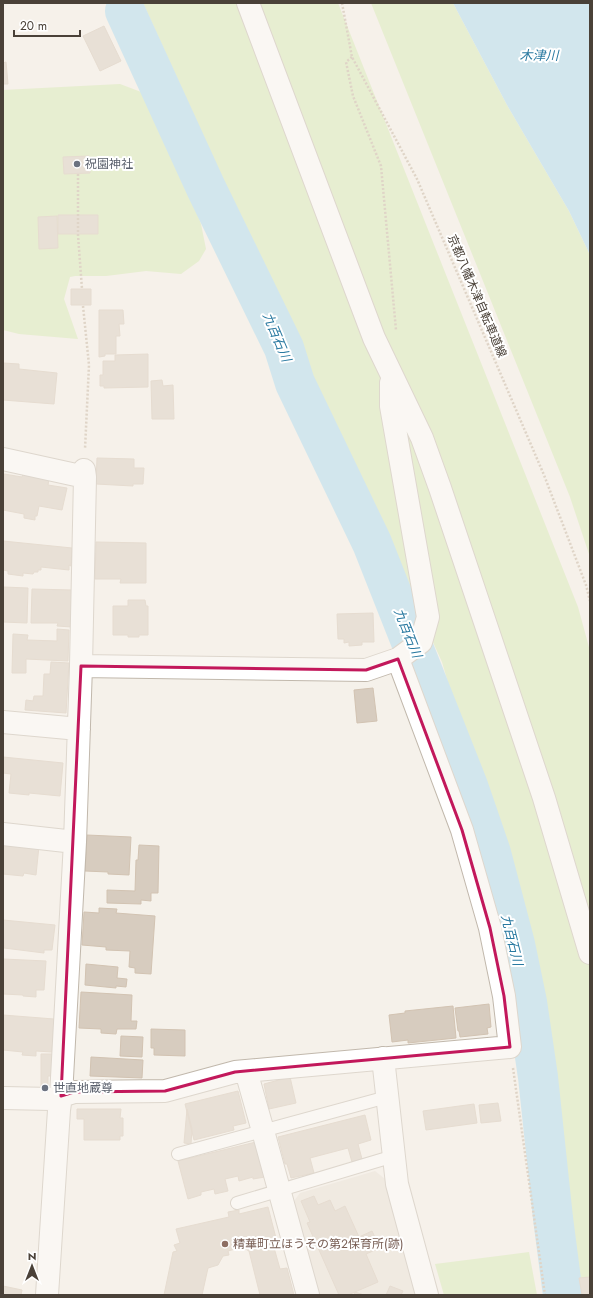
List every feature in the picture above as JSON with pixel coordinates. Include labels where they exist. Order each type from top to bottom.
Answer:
[{"type":"street","points":[[248,3],[374,338],[422,438],[544,798],[590,953]]},
{"type":"street","points":[[81,666],[366,670],[398,659],[421,642],[428,617],[391,406],[390,374]]},
{"type":"street","points":[[3,459],[84,474],[81,666],[75,842],[61,1096],[47,1295]]},
{"type":"street","points":[[3,1098],[52,1099],[74,1092],[166,1091],[235,1072],[510,1047],[504,996],[490,928],[465,838],[398,659]]},
{"type":"street","points":[[3,722],[79,728]]},
{"type":"street","points":[[3,834],[75,842]]},
{"type":"street","points":[[383,1058],[397,1184],[427,1295]]},
{"type":"street","points":[[246,1071],[308,1295]]},
{"type":"lane","points":[[178,1154],[387,1097]]},
{"type":"lane","points":[[237,1203],[394,1156]]},
{"type":"path","name":"京都八幡木津自転車道線","points":[[342,3],[352,57],[417,179],[544,474],[586,585],[590,601]]},
{"type":"path","points":[[352,57],[346,62],[353,96],[382,166],[396,330]]},
{"type":"path","points":[[78,174],[78,236],[82,289]]},
{"type":"path","points":[[83,306],[89,365],[84,474]]},
{"type":"path","points":[[510,1047],[520,1130],[544,1295]]},
{"type":"highlighted area","points":[[398,659],[462,830],[490,928],[504,996],[510,1047],[235,1072],[165,1091],[74,1092],[61,1096],[81,666],[366,670]]},
{"type":"shaded area","points":[[375,1171],[385,1179],[417,1295],[319,1295],[294,1201],[300,1193]]},
{"type":"green space","points":[[143,3],[338,3],[578,607],[590,651],[590,1295],[573,1295],[564,1241],[542,1049],[521,936],[442,662]]},
{"type":"green space","points":[[371,3],[453,3],[507,105],[569,211],[590,255],[590,557],[570,497]]},
{"type":"green space","points":[[120,84],[149,95],[163,117],[201,224],[206,249],[199,261],[181,274],[146,271],[106,276],[70,277],[64,299],[78,339],[19,334],[3,330],[3,90]]},
{"type":"green space","points":[[529,1252],[537,1295],[444,1295],[435,1264]]},
{"type":"water","name":"木津川","points":[[453,3],[590,3],[590,255],[569,211],[507,105]]},
{"type":"building","points":[[104,26],[121,61],[100,71],[83,36]]},
{"type":"building","points":[[6,62],[8,84],[3,84],[3,63]]},
{"type":"building","points":[[89,156],[90,173],[64,174],[63,157]]},
{"type":"building","points":[[58,215],[98,215],[98,234],[58,234]]},
{"type":"building","points":[[57,216],[58,248],[39,249],[38,217]]},
{"type":"building","points":[[71,289],[91,289],[91,305],[71,305]]},
{"type":"building","points":[[99,310],[123,310],[124,324],[119,324],[120,336],[116,336],[116,354],[105,354],[105,356],[99,357]]},
{"type":"building","points":[[148,354],[148,387],[104,388],[104,386],[100,386],[100,375],[103,375],[103,361],[115,361],[115,355]]},
{"type":"building","points":[[3,363],[19,364],[19,369],[57,373],[54,404],[3,400]]},
{"type":"building","points":[[162,380],[163,386],[173,385],[174,419],[152,419],[151,381]]},
{"type":"building","points":[[97,458],[134,459],[134,468],[144,468],[143,484],[133,484],[133,486],[96,484]]},
{"type":"building","points":[[4,474],[22,477],[23,474],[49,479],[48,485],[67,488],[62,510],[39,506],[35,520],[24,518],[24,514],[3,510]]},
{"type":"building","points":[[3,541],[72,548],[71,566],[69,565],[69,570],[41,567],[41,570],[38,570],[38,572],[34,572],[33,574],[23,573],[23,576],[8,574],[8,571],[3,570]]},
{"type":"building","points":[[96,542],[146,543],[146,583],[120,583],[121,579],[95,579]]},
{"type":"building","points":[[3,587],[28,588],[27,623],[3,622]]},
{"type":"building","points":[[32,589],[72,590],[72,627],[57,626],[58,623],[31,623]]},
{"type":"building","points":[[128,600],[145,600],[146,606],[148,606],[148,635],[128,637],[128,635],[113,635],[113,606],[128,606]]},
{"type":"building","points":[[373,613],[374,642],[362,642],[362,645],[349,646],[349,642],[344,643],[344,639],[338,639],[337,614]]},
{"type":"building","points":[[57,629],[69,630],[68,661],[26,659],[26,673],[12,673],[13,634],[28,635],[27,640],[57,641]]},
{"type":"building","points":[[51,662],[69,663],[66,713],[25,710],[26,700],[33,701],[34,696],[43,696],[44,674],[50,674]]},
{"type":"building","points":[[373,688],[377,721],[357,723],[354,690]]},
{"type":"building","points":[[3,757],[63,763],[60,796],[9,793],[11,774],[3,773]]},
{"type":"building","points":[[87,835],[131,837],[129,875],[85,871]]},
{"type":"building","points":[[3,843],[39,846],[36,875],[24,873],[23,876],[3,874]]},
{"type":"building","points":[[139,845],[159,846],[158,893],[151,893],[151,901],[141,900],[141,904],[107,903],[107,890],[135,891],[136,860],[138,860]]},
{"type":"building","points":[[99,908],[117,909],[116,913],[155,916],[151,974],[135,973],[135,968],[129,967],[130,951],[106,950],[106,947],[82,945],[84,912],[99,913]]},
{"type":"building","points":[[3,920],[55,925],[52,950],[44,950],[44,953],[4,948]]},
{"type":"building","points":[[3,959],[46,961],[44,990],[36,990],[36,997],[3,994]]},
{"type":"building","points":[[86,964],[118,967],[117,978],[127,979],[126,987],[116,986],[116,988],[85,985]]},
{"type":"building","points":[[81,992],[132,995],[131,1021],[137,1021],[136,1029],[117,1029],[116,1034],[101,1033],[101,1029],[79,1028]]},
{"type":"building","points":[[489,1004],[491,1027],[487,1028],[488,1034],[460,1037],[455,1008]]},
{"type":"building","points":[[453,1006],[456,1038],[408,1043],[408,1040],[392,1042],[389,1015],[405,1013],[405,1011]]},
{"type":"building","points":[[3,1015],[54,1019],[52,1052],[36,1051],[36,1056],[22,1055],[23,1052],[3,1050]]},
{"type":"building","points":[[151,1029],[185,1030],[185,1056],[154,1055],[154,1048],[151,1048]]},
{"type":"building","points":[[121,1036],[143,1037],[142,1057],[120,1056]]},
{"type":"building","points":[[41,1054],[53,1054],[52,1076],[48,1076],[48,1087],[41,1087]]},
{"type":"building","points":[[91,1057],[143,1060],[142,1078],[90,1076]]},
{"type":"building","points":[[290,1077],[296,1103],[269,1109],[264,1084]]},
{"type":"building","points":[[238,1091],[246,1123],[233,1126],[234,1130],[194,1140],[185,1104]]},
{"type":"building","points":[[498,1103],[501,1121],[481,1123],[479,1105]]},
{"type":"building","points":[[474,1104],[477,1123],[426,1130],[423,1111]]},
{"type":"building","points":[[77,1109],[121,1109],[120,1118],[123,1118],[123,1136],[120,1136],[120,1140],[84,1140],[84,1119],[77,1119]]},
{"type":"building","points":[[187,1109],[192,1129],[191,1144],[184,1143]]},
{"type":"building","points":[[365,1115],[371,1140],[358,1144],[362,1159],[352,1162],[348,1148],[310,1158],[314,1173],[291,1178],[287,1164],[285,1164],[278,1137]]},
{"type":"building","points":[[256,1142],[265,1177],[253,1179],[253,1177],[239,1181],[238,1176],[225,1179],[228,1191],[215,1194],[214,1189],[201,1192],[201,1195],[188,1199],[178,1161]]},
{"type":"building","points":[[314,1196],[318,1205],[330,1200],[335,1211],[345,1206],[359,1237],[372,1231],[380,1248],[366,1254],[378,1282],[348,1295],[339,1295],[307,1223],[310,1222],[301,1201]]},
{"type":"building","points":[[268,1207],[277,1242],[249,1251],[242,1247],[228,1251],[229,1255],[223,1256],[218,1265],[208,1268],[202,1295],[164,1295],[173,1252],[177,1251],[174,1245],[180,1243],[176,1229],[229,1217],[228,1212],[239,1210],[239,1214]]},
{"type":"building","points":[[273,1244],[280,1269],[287,1268],[294,1295],[260,1295],[249,1251]]},
{"type":"building","points":[[590,1277],[590,1295],[582,1295],[579,1278]]},
{"type":"building","points":[[3,1286],[22,1290],[21,1295],[3,1295]]},
{"type":"building","points":[[390,1286],[403,1291],[401,1295],[386,1295]]},
{"type":"building","points":[[355,1292],[364,1295],[354,1295]]},
{"type":"waterway","name":"九百石川","points":[[125,11],[206,188],[284,348],[295,383],[372,543],[468,786],[491,853],[515,944],[527,1002],[538,1077],[563,1295]]},
{"type":"place","name":"祝園神社","points":[[77,164]]},
{"type":"place","name":"世直地蔵尊","points":[[45,1088]]},
{"type":"place","name":"精華町立ほうその第２保育所(跡)","points":[[225,1244]]}]
